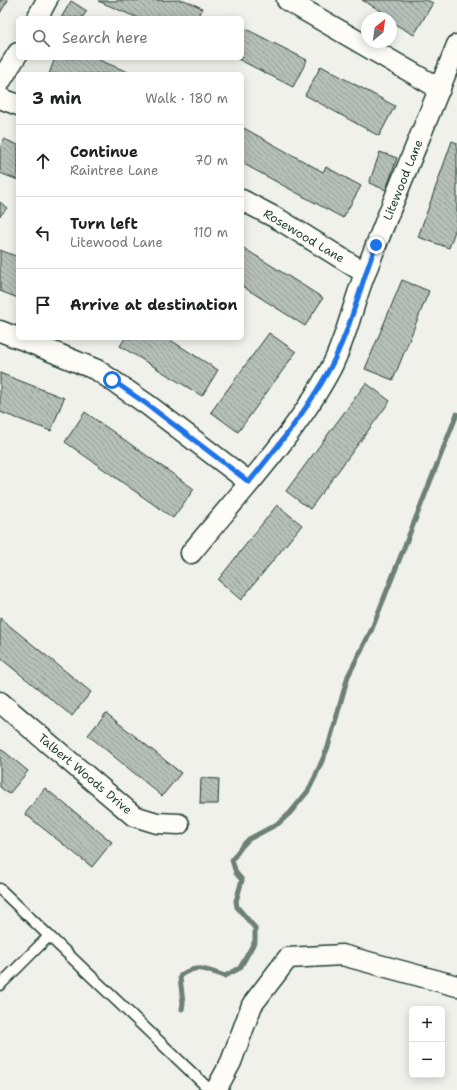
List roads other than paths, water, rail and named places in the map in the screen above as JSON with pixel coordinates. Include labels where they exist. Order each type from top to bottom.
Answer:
[{"type":"street","points":[[38,16],[47,0]]},
{"type":"street","points":[[287,0],[440,89]]},
{"type":"street","name":"Litewood Lane","points":[[191,553],[249,482],[310,402],[331,367],[348,327],[365,273],[457,45]]},
{"type":"street","points":[[0,82],[16,56]]},
{"type":"street","points":[[0,98],[16,104]]},
{"type":"street","name":"Rosewood Lane","points":[[244,201],[280,220],[365,273]]},
{"type":"street","points":[[0,331],[16,337]]},
{"type":"street","points":[[24,340],[97,370],[148,405],[249,482]]},
{"type":"street","name":"Talbert Woods Drive","points":[[0,702],[134,816],[157,823],[179,824]]},
{"type":"street","points":[[216,1090],[231,1062],[252,1005],[288,958],[342,955],[457,986]]},
{"type":"lane","points":[[0,889],[210,1090]]},
{"type":"lane","points":[[0,985],[48,936]]},
{"type":"waterway","points":[[182,1009],[181,975],[193,969],[203,969],[225,976],[240,968],[255,941],[255,928],[237,907],[236,901],[242,880],[236,873],[232,860],[249,839],[279,823],[290,813],[308,791],[328,747],[348,676],[371,631],[457,414]]}]
